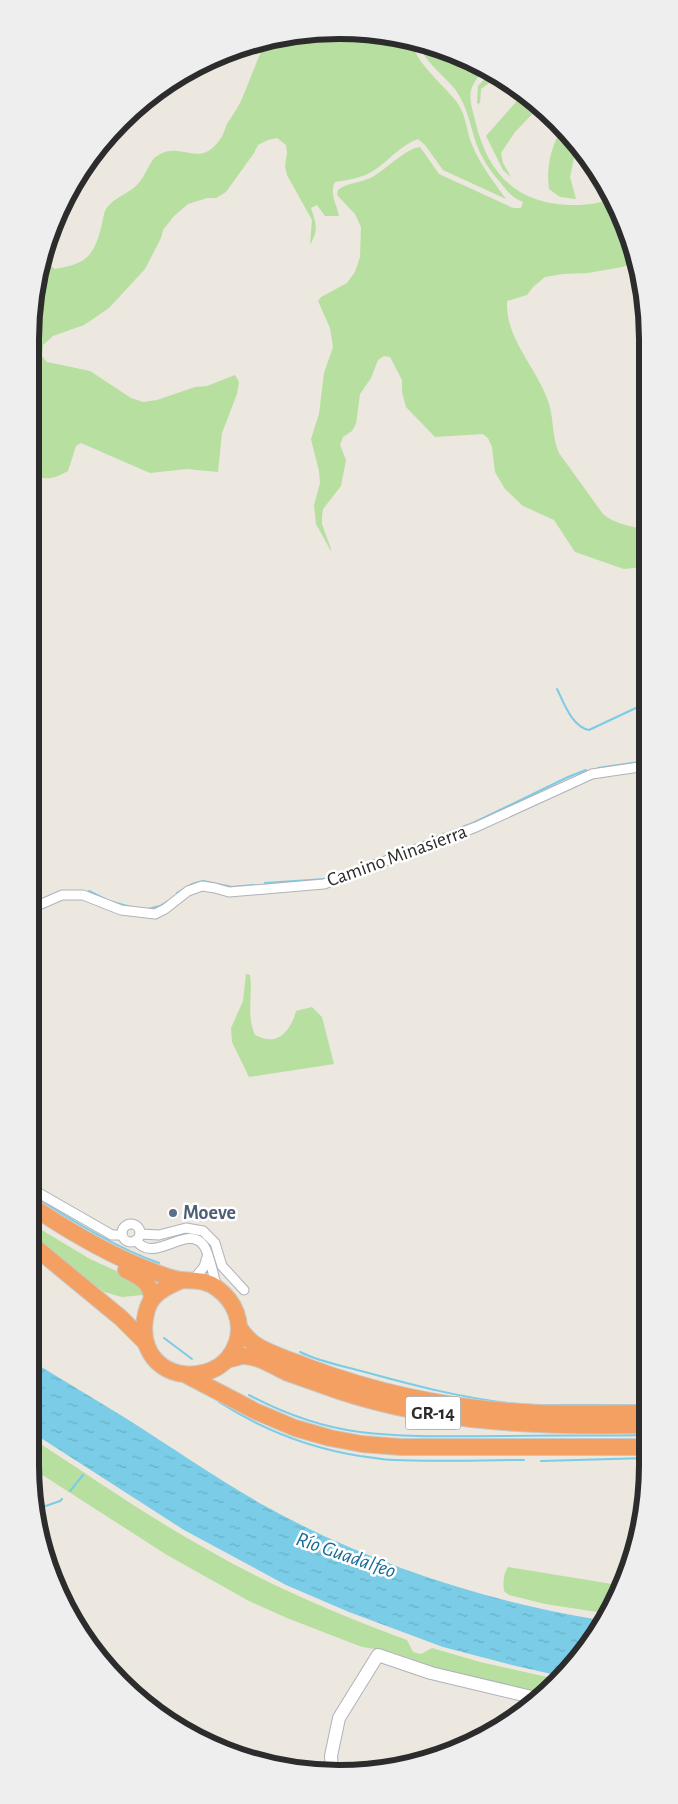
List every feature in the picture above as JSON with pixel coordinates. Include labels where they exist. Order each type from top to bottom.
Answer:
[{"type":"highway","points":[[39,1210],[122,1258],[156,1272],[187,1280],[204,1282],[217,1288],[229,1298],[237,1313],[240,1329],[236,1344],[215,1375],[217,1385],[227,1395]]},
{"type":"highway","points":[[39,1221],[143,1278],[152,1292],[143,1327],[145,1342]]},
{"type":"highway","points":[[39,1250],[121,1318],[145,1342],[151,1354],[160,1364],[172,1372],[188,1376],[255,1411],[295,1428],[330,1438],[362,1444],[401,1447],[639,1447]]},
{"type":"highway","points":[[97,1297],[129,1316],[149,1306],[163,1289],[187,1280]]},
{"type":"highway","name":"GR-14","points":[[240,1329],[254,1344],[287,1359],[356,1383],[419,1399],[482,1409],[523,1412],[639,1413]]},
{"type":"highway","name":"GR-14","points":[[222,1364],[243,1356],[257,1359],[349,1394],[393,1406],[473,1420],[527,1425],[639,1425]]},
{"type":"highway","points":[[188,1376],[202,1374],[222,1364]]},
{"type":"street","name":"Camino Minasierra","points":[[39,905],[62,895],[82,895],[121,910],[155,914],[165,909],[188,891],[202,886],[229,892],[324,884],[476,827],[592,774],[639,767]]},
{"type":"street","points":[[39,1193],[112,1235],[122,1235],[128,1242],[138,1237],[159,1235],[186,1228],[203,1231],[215,1243],[222,1266],[244,1290]]},
{"type":"street","points":[[122,1235],[124,1228],[130,1224],[138,1228],[138,1244],[147,1248],[157,1248],[189,1238],[196,1239],[206,1247],[217,1288]]},
{"type":"street","points":[[187,1280],[204,1267],[208,1254]]},
{"type":"street","points":[[332,1765],[331,1756],[339,1718],[378,1655],[431,1673],[530,1697]]},
{"type":"green space","points":[[319,39],[359,39],[415,48],[423,64],[460,106],[476,154],[506,199],[443,170],[425,145],[418,139],[400,149],[369,173],[335,182],[333,195],[339,216],[325,216],[317,205],[311,208],[316,226],[315,235],[310,245],[312,220],[287,175],[285,166],[286,145],[277,138],[258,145],[226,192],[216,198],[207,198],[188,204],[174,216],[163,230],[161,238],[145,269],[109,308],[84,325],[53,336],[43,345],[42,356],[47,362],[90,371],[131,398],[143,402],[157,400],[195,387],[207,386],[235,375],[239,382],[237,394],[222,433],[218,472],[187,469],[150,473],[81,443],[76,446],[68,471],[49,478],[39,477],[39,319],[49,262],[55,269],[74,265],[86,258],[95,246],[106,209],[116,199],[136,186],[154,158],[166,152],[174,151],[196,154],[204,153],[211,149],[220,139],[241,101],[262,49]]},
{"type":"green space","points":[[422,50],[454,62],[480,74],[470,94],[476,124],[488,157],[507,182],[533,198],[550,203],[586,205],[605,201],[616,224],[630,264],[588,273],[545,277],[527,295],[507,301],[511,328],[538,378],[549,404],[555,441],[559,453],[603,514],[618,523],[639,529],[639,566],[635,568],[624,569],[575,552],[554,520],[523,506],[505,489],[495,472],[492,447],[488,438],[483,434],[435,437],[406,407],[402,392],[402,380],[390,357],[384,356],[378,360],[371,378],[360,394],[356,424],[352,431],[343,437],[340,445],[346,460],[341,486],[323,509],[322,516],[322,524],[331,551],[316,524],[314,505],[320,483],[311,439],[319,414],[324,373],[333,347],[330,328],[318,301],[321,297],[347,283],[355,272],[360,257],[361,227],[355,214],[337,195],[338,190],[346,185],[370,178],[409,151],[420,147],[439,174],[513,208],[521,208],[523,202],[507,191],[486,164],[476,143],[468,115],[459,95]]},
{"type":"green space","points":[[486,77],[492,81],[481,89],[480,103],[477,104],[478,86]]},
{"type":"green space","points":[[519,99],[535,111],[515,132],[501,153],[503,163],[511,177],[503,170],[486,136]]},
{"type":"green space","points":[[559,135],[575,153],[570,177],[576,199],[560,197],[549,189],[548,172],[550,157]]},
{"type":"green space","points":[[246,974],[250,975],[250,1013],[255,1035],[265,1039],[278,1038],[290,1026],[296,1011],[312,1007],[322,1017],[334,1064],[249,1077],[232,1042],[231,1028],[243,1001]]},
{"type":"green space","points":[[39,1228],[90,1259],[121,1273],[143,1288],[142,1295],[122,1297],[104,1292],[39,1243]]},
{"type":"green space","points":[[39,1443],[142,1510],[210,1551],[258,1577],[307,1600],[407,1640],[413,1652],[421,1654],[432,1648],[480,1662],[550,1678],[534,1694],[412,1663],[412,1659],[388,1651],[362,1647],[249,1601],[167,1555],[39,1473]]},
{"type":"green space","points":[[508,1567],[614,1584],[600,1612],[545,1604],[509,1595],[504,1591],[505,1573]]},
{"type":"water","name":"Río Guadalfeo","points":[[39,1365],[247,1496],[344,1545],[386,1562],[470,1591],[596,1619],[577,1648],[554,1674],[443,1647],[349,1612],[286,1585],[184,1530],[39,1437]]},
{"type":"waterway","points":[[557,689],[573,719],[583,728],[589,730],[639,706]]},
{"type":"waterway","points":[[598,768],[639,762]]},
{"type":"waterway","points":[[398,852],[473,823],[586,770]]},
{"type":"waterway","points":[[265,883],[325,879]]},
{"type":"waterway","points":[[177,893],[192,884],[203,881],[232,887],[254,885]]},
{"type":"waterway","points":[[89,891],[109,901],[131,907]]},
{"type":"waterway","points":[[148,909],[160,906],[168,901]]},
{"type":"waterway","points":[[39,1199],[93,1232],[142,1257],[159,1263]]},
{"type":"waterway","points":[[164,1338],[192,1359]]},
{"type":"waterway","points":[[300,1352],[332,1364],[422,1387],[479,1399],[518,1404]]},
{"type":"waterway","points":[[249,1395],[275,1408],[317,1423],[345,1430],[378,1434],[432,1436],[639,1435]]},
{"type":"waterway","points":[[219,1402],[270,1429],[305,1443],[341,1453],[390,1460],[524,1460]]},
{"type":"waterway","points":[[535,1405],[639,1405]]},
{"type":"waterway","points":[[541,1461],[639,1458]]},
{"type":"waterway","points":[[70,1491],[83,1475]]},
{"type":"waterway","points":[[42,1507],[62,1499]]},
{"type":"place","name":"Moeve","points":[[173,1213]]}]
